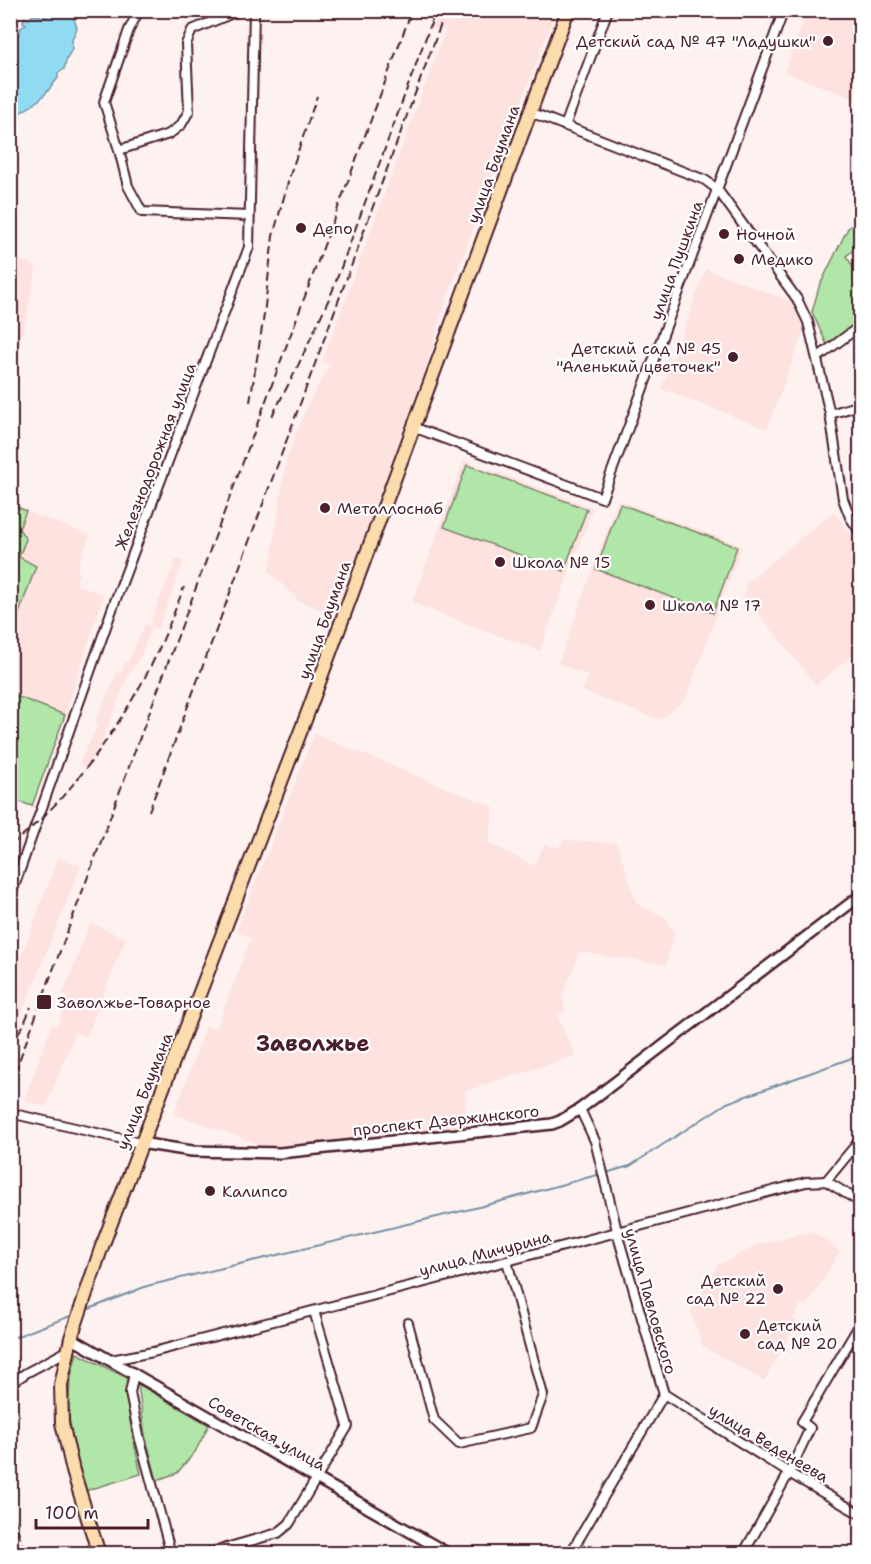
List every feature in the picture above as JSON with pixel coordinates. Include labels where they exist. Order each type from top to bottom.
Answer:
[{"type":"main road","name":"улица Баумана","points":[[99,1554],[73,1471],[62,1423],[61,1385],[70,1344],[140,1143],[205,984],[308,712],[567,10]]},
{"type":"street","points":[[139,10],[129,30],[104,102],[128,186],[142,212],[249,216]]},
{"type":"street","points":[[119,150],[169,134],[181,125],[189,111],[186,44],[192,30],[233,14],[236,10]]},
{"type":"street","name":"Железнодорожная улица","points":[[10,898],[14,879],[114,604],[249,247],[255,10]]},
{"type":"street","points":[[565,126],[608,10]]},
{"type":"street","name":"улица Пушкина","points":[[413,427],[602,498],[784,10]]},
{"type":"street","points":[[530,112],[705,180],[717,189],[797,299],[808,322],[830,414],[843,499],[850,517],[861,532]]},
{"type":"street","points":[[817,358],[861,326]]},
{"type":"street","points":[[830,414],[861,405]]},
{"type":"street","name":"проспект Дзержинского","points":[[140,1143],[192,1151],[280,1153],[552,1124],[580,1108],[861,896]]},
{"type":"street","name":"улица Павловского","points":[[570,1554],[663,1394],[617,1232],[595,1141],[580,1108]]},
{"type":"street","points":[[10,1113],[140,1143]]},
{"type":"street","points":[[861,1140],[826,1181],[861,1202]]},
{"type":"street","name":"улица Мичурина","points":[[111,1360],[153,1352],[314,1311],[806,1182],[826,1181]]},
{"type":"street","points":[[408,1323],[434,1420],[459,1444],[531,1428],[543,1395],[507,1261]]},
{"type":"street","points":[[205,1554],[278,1533],[289,1524],[348,1425],[314,1311]]},
{"type":"street","points":[[743,1554],[789,1473],[810,1428],[802,1422],[861,1324]]},
{"type":"street","points":[[10,1384],[70,1344]]},
{"type":"street","name":"Советская улица","points":[[70,1344],[111,1360],[449,1554]]},
{"type":"street","points":[[134,1373],[130,1392],[171,1554]]},
{"type":"street","name":"улица Веденеева","points":[[663,1394],[789,1473],[861,1514]]},
{"type":"shaded area","points":[[440,11],[556,11],[445,304],[429,359],[336,615],[299,601],[269,572],[286,461],[306,408],[329,366],[322,362],[447,26],[442,31],[433,27]]},
{"type":"shaded area","name":"Детский сад № 47 \"Ладушки\"","points":[[807,11],[860,11],[860,101],[784,72]]},
{"type":"shaded area","points":[[11,255],[37,267],[11,385]]},
{"type":"shaded area","name":"Детский сад № 45 \"Аленький цветочек\"","points":[[706,269],[798,304],[806,325],[767,429],[661,389]]},
{"type":"shaded area","name":"Школа № 15","points":[[464,460],[593,508],[540,651],[412,603]]},
{"type":"shaded area","name":"Школа № 17","points":[[618,500],[742,546],[686,699],[660,720],[582,691],[588,675],[558,664]]},
{"type":"shaded area","points":[[26,511],[90,535],[77,570],[80,572],[76,584],[104,595],[65,715],[11,694],[10,624],[17,619],[19,529]]},
{"type":"shaded area","points":[[833,512],[860,545],[860,649],[816,685],[744,596],[746,583]]},
{"type":"shaded area","points":[[176,559],[184,562],[158,629],[152,627],[142,653],[128,676],[100,747],[86,767],[79,764],[98,725],[95,723],[117,672],[121,673],[125,662],[128,662],[145,624],[149,625]]},
{"type":"shaded area","points":[[314,734],[494,807],[489,843],[534,866],[545,843],[558,848],[564,840],[617,843],[637,904],[666,918],[674,933],[666,965],[580,952],[562,997],[566,1011],[557,1015],[576,1056],[465,1091],[467,1127],[270,1148],[174,1114],[206,1026],[216,1029],[251,938],[236,931]]},
{"type":"shaded area","points":[[58,857],[81,866],[11,1037],[11,985]]},
{"type":"shaded area","points":[[90,923],[126,938],[87,1036],[75,1033],[46,1107],[24,1100],[52,1024],[57,1026],[68,996],[63,994]]},
{"type":"shaded area","points":[[812,1231],[840,1251],[807,1307],[801,1304],[793,1319],[798,1322],[764,1381],[702,1346],[691,1311],[717,1266],[757,1245]]},
{"type":"green space","points":[[860,219],[860,245],[846,256],[860,277],[860,321],[827,345],[812,312],[819,287],[848,228]]},
{"type":"green space","points":[[467,465],[587,509],[564,571],[444,527]]},
{"type":"green space","points":[[11,504],[26,511],[19,529],[26,539],[19,557],[36,566],[17,619],[11,624]]},
{"type":"green space","points":[[620,504],[737,547],[713,613],[596,569]]},
{"type":"green space","points":[[11,694],[65,715],[32,806],[11,799]]},
{"type":"green space","points":[[77,1353],[127,1378],[129,1414],[141,1474],[85,1491],[72,1439],[69,1407],[69,1390]]},
{"type":"green space","points":[[138,1384],[209,1425],[195,1452],[177,1473],[157,1480],[145,1435]]},
{"type":"water","points":[[47,11],[68,11],[74,19],[77,28],[72,39],[72,49],[64,69],[58,73],[58,78],[47,93],[19,114],[11,129],[10,53],[13,50],[11,43],[26,24],[23,22],[24,18],[29,19],[33,15],[46,17]]},
{"type":"waterway","points":[[609,1172],[630,1166],[727,1103],[860,1055]]},
{"type":"waterway","points":[[84,1311],[147,1286],[483,1206],[597,1175]]},
{"type":"waterway","points":[[10,1339],[73,1315]]},
{"type":"railway","points":[[10,1085],[412,10]]},
{"type":"railway","points":[[272,416],[332,292],[436,10]]},
{"type":"railway","points":[[362,236],[441,24]]},
{"type":"railway","points":[[250,402],[264,315],[273,236],[291,172],[317,96]]},
{"type":"railway","points":[[149,811],[365,229]]},
{"type":"railway","points":[[10,845],[30,829],[68,791],[102,747],[150,668],[184,587]]},
{"type":"railway","points":[[10,1044],[23,1026],[31,1007]]},
{"type":"railway","points":[[10,1504],[25,1554]]},
{"type":"place","name":"Детский сад № 47 \"Ладушки\"","points":[[828,41]]},
{"type":"place","name":"Депо","points":[[301,228]]},
{"type":"place","name":"Ночной","points":[[724,234]]},
{"type":"place","name":"Медико","points":[[739,259]]},
{"type":"place","name":"Детский сад № 45 \"Аленький цветочек\"","points":[[733,357]]},
{"type":"place","name":"Металлоснаб","points":[[325,508]]},
{"type":"place","name":"Школа № 15","points":[[500,562]]},
{"type":"place","name":"Школа № 17","points":[[650,605]]},
{"type":"place","name":"Заволжье-Товарное","points":[[44,1002]]},
{"type":"place","name":"Калипсо","points":[[210,1191]]},
{"type":"place","name":"Детский сад № 22","points":[[778,1289]]},
{"type":"place","name":"Детский сад № 20","points":[[745,1334]]},
{"type":"district","name":"Заволжье","points":[[313,1043]]}]
